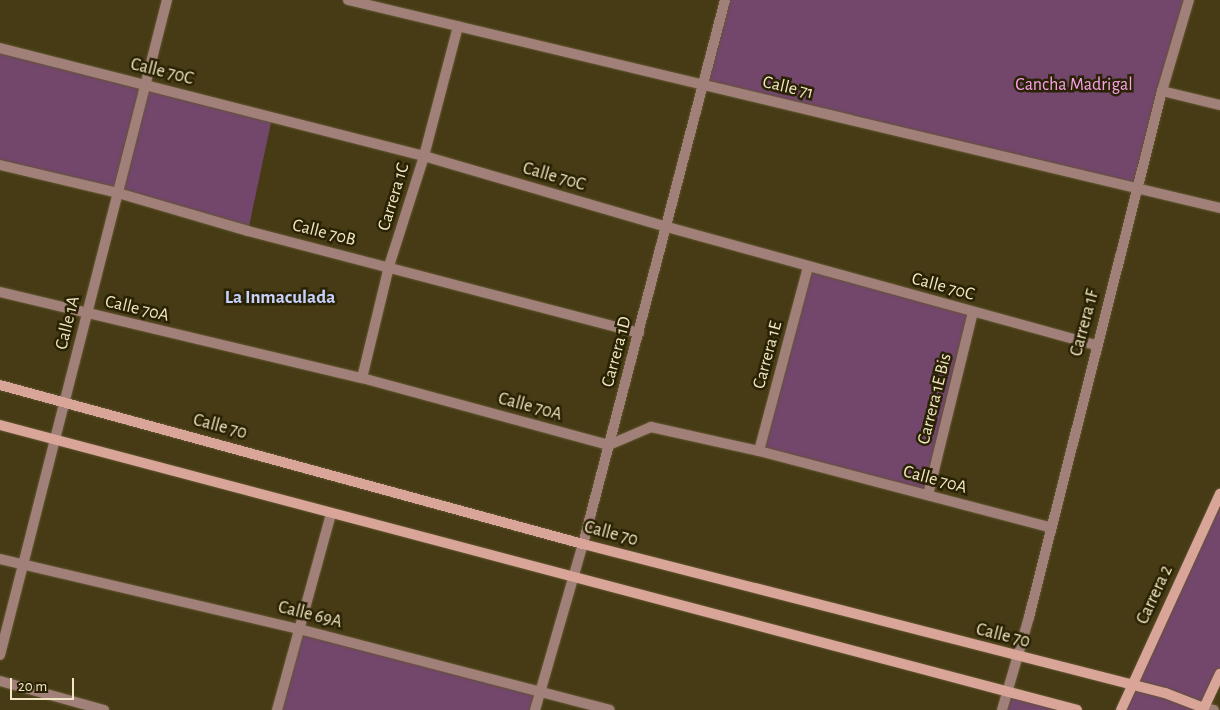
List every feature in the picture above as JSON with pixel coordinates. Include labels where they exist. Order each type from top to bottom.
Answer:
[{"type":"street","name":"Calle 1A","points":[[0,655],[167,0]]},
{"type":"street","name":"Calle 71","points":[[348,0],[1220,208]]},
{"type":"street","name":"Carrera 1D","points":[[535,710],[583,544],[667,227],[701,84],[725,0]]},
{"type":"street","name":"Carrera 1F","points":[[1017,657],[1096,345],[1139,188],[1162,91],[1189,0]]},
{"type":"street","name":"Carrera 1C","points":[[362,378],[389,266],[424,156],[458,26]]},
{"type":"street","name":"Calle 70C","points":[[0,48],[424,156],[808,267],[1096,345]]},
{"type":"street","points":[[1162,91],[1220,105]]},
{"type":"street","name":"Calle 70B","points":[[0,164],[118,193],[248,231],[639,332]]},
{"type":"street","name":"Carrera 1E","points":[[760,451],[808,267]]},
{"type":"street","name":"Calle 70A","points":[[0,292],[362,378],[609,444],[652,427],[760,451],[1049,527]]},
{"type":"street","name":"Carrera 1E Bis","points":[[928,495],[973,312]]},
{"type":"street","name":"Calle 70","points":[[0,385],[583,544],[1017,657],[1165,693],[1207,709]]},
{"type":"street","points":[[0,425],[1078,710]]},
{"type":"street","name":"Carrera 2","points":[[1121,710],[1220,494]]},
{"type":"street","points":[[277,710],[331,514]]},
{"type":"street","name":"Calle 69A","points":[[0,559],[299,629],[610,710]]},
{"type":"street","points":[[1002,710],[1017,657]]},
{"type":"street","points":[[1207,709],[1220,674]]},
{"type":"street","points":[[0,681],[104,710]]},
{"type":"green space","name":"Cancha Madrigal","points":[[727,0],[1188,0],[1139,188],[701,84]]},
{"type":"green space","points":[[0,48],[272,118],[248,231],[0,164]]},
{"type":"green space","points":[[808,267],[973,311],[924,495],[759,451]]},
{"type":"green space","points":[[1220,494],[1220,674],[1203,710],[1121,710]]},
{"type":"green space","points":[[299,629],[540,691],[535,710],[277,710]]},
{"type":"green space","points":[[1007,692],[1077,710],[1002,710]]},
{"type":"district","name":"La Inmaculada","points":[[280,298]]}]
